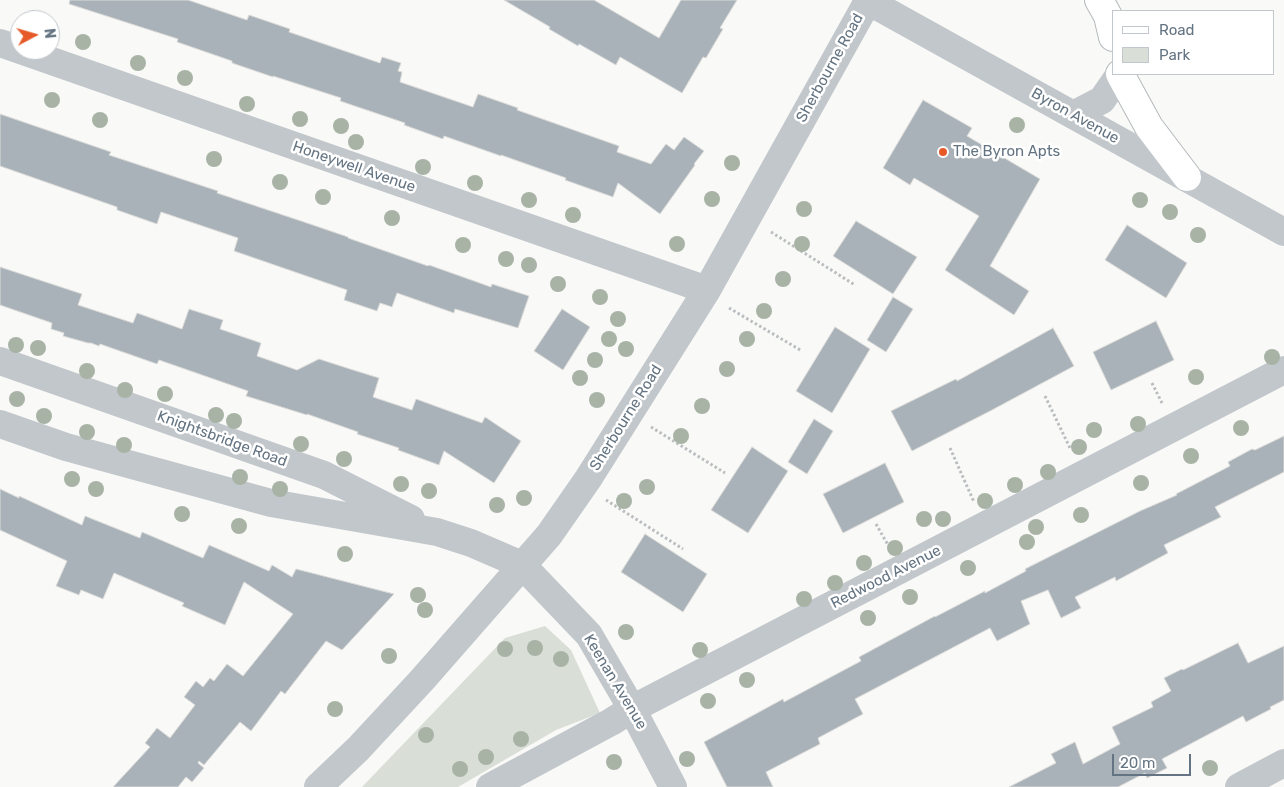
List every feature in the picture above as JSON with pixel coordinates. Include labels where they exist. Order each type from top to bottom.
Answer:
[{"type":"main road","points":[[1099,0],[1108,16],[1112,33]]},
{"type":"main road","points":[[1121,75],[1149,127],[1187,178]]},
{"type":"street","name":"Byron Avenue","points":[[867,0],[1284,232]]},
{"type":"street","name":"Sherbourne Road","points":[[318,787],[358,749],[422,680],[549,535],[588,479],[707,290],[867,0]]},
{"type":"street","name":"Honeywell Avenue","points":[[0,43],[707,290]]},
{"type":"street","points":[[1073,114],[1102,100],[1119,75]]},
{"type":"street","name":"Knightsbridge Road","points":[[0,361],[324,475],[437,532]]},
{"type":"street","name":"Redwood Avenue","points":[[490,787],[673,687],[1284,370]]},
{"type":"street","name":"Knightsbridge Road","points":[[0,424],[66,447],[271,503],[437,532],[471,543],[522,565]]},
{"type":"street","name":"Keenan Avenue","points":[[522,565],[589,635],[622,715],[674,787]]},
{"type":"street","points":[[1239,787],[1284,763]]},
{"type":"path","points":[[771,232],[855,285]]},
{"type":"path","points":[[729,308],[802,351]]},
{"type":"path","points":[[1045,396],[1083,475]]},
{"type":"path","points":[[651,427],[725,473]]},
{"type":"path","points":[[950,448],[986,526]]},
{"type":"path","points":[[604,498],[683,549]]},
{"type":"green space","points":[[545,626],[571,650],[600,713],[556,730],[458,787],[362,787],[505,638]]},
{"type":"building","points":[[70,0],[188,0],[247,20],[249,15],[290,29],[289,32],[380,63],[382,57],[401,63],[398,71],[402,72],[400,82],[473,107],[478,94],[518,108],[517,110],[619,146],[617,152],[651,164],[666,144],[674,150],[684,137],[704,151],[660,214],[618,183],[613,197],[501,155],[444,136],[443,139],[404,125],[405,123],[340,101],[341,98],[232,63],[232,61],[177,42],[178,39],[69,4]]},
{"type":"building","points":[[504,0],[594,0],[659,38],[681,0],[737,0],[720,28],[723,29],[706,58],[703,57],[682,93],[620,57],[616,65],[579,44],[578,46]]},
{"type":"building","name":"The Byron Apts","points":[[923,100],[972,128],[967,136],[1040,179],[990,266],[1029,291],[1014,315],[945,270],[979,216],[914,178],[910,185],[883,168]]},
{"type":"building","points":[[0,114],[111,152],[109,155],[218,191],[217,193],[428,266],[491,287],[492,284],[529,296],[518,328],[455,309],[454,313],[397,293],[392,307],[380,303],[377,311],[344,300],[347,290],[234,251],[238,238],[161,212],[157,224],[117,210],[117,207],[0,166]]},
{"type":"building","points":[[856,221],[917,257],[893,294],[833,256]]},
{"type":"building","points":[[1127,225],[1187,263],[1166,298],[1105,260]]},
{"type":"building","points":[[0,267],[82,294],[78,305],[133,323],[137,313],[182,329],[189,309],[223,320],[220,329],[261,343],[257,356],[297,370],[319,359],[379,378],[373,397],[412,410],[416,399],[482,423],[485,417],[521,441],[494,483],[444,451],[439,465],[398,450],[399,448],[357,434],[358,432],[307,414],[246,396],[248,391],[159,360],[157,364],[100,344],[99,346],[63,336],[64,333],[51,329],[52,323],[0,305]]},
{"type":"building","points":[[893,297],[913,309],[886,352],[867,340]]},
{"type":"building","points":[[562,309],[590,327],[563,370],[534,351]]},
{"type":"building","points":[[1156,321],[1174,360],[1111,390],[1093,352]]},
{"type":"building","points":[[835,327],[870,349],[832,413],[796,391]]},
{"type":"building","points":[[1053,328],[1074,366],[912,451],[891,411],[956,379],[957,381]]},
{"type":"building","points":[[814,419],[833,431],[807,474],[788,462]]},
{"type":"building","points":[[1284,436],[1284,472],[1215,507],[1221,517],[1164,545],[1168,553],[1116,581],[1115,577],[1075,597],[1081,608],[1061,618],[1048,590],[1021,601],[1030,624],[997,641],[990,628],[855,699],[863,714],[818,738],[820,744],[766,772],[773,787],[727,787],[704,742],[783,699],[784,702],[861,661],[859,657],[935,616],[985,591],[985,593],[1026,571],[1025,569],[1140,511],[1177,495],[1230,466],[1228,462],[1252,449],[1255,450]]},
{"type":"building","points":[[752,447],[788,471],[748,533],[711,510]]},
{"type":"building","points":[[885,463],[904,502],[843,533],[823,494]]},
{"type":"building","points":[[0,489],[82,525],[85,516],[140,538],[142,532],[203,558],[209,545],[269,571],[272,565],[292,577],[296,569],[394,594],[342,650],[326,641],[285,694],[281,691],[251,731],[240,722],[204,765],[199,761],[198,763],[204,768],[192,782],[186,777],[178,787],[113,787],[150,747],[145,743],[157,728],[170,738],[195,705],[184,697],[196,681],[203,687],[210,678],[214,681],[227,664],[243,676],[293,614],[244,582],[225,625],[182,606],[184,603],[114,573],[103,599],[81,590],[79,595],[56,586],[67,561],[0,530]]},
{"type":"building","points":[[645,534],[707,574],[683,612],[621,572]]},
{"type":"building","points":[[1238,643],[1248,663],[1284,646],[1284,700],[1270,707],[1271,709],[1246,722],[1243,716],[1162,759],[1167,768],[1147,778],[1145,773],[1118,787],[1009,787],[1056,763],[1051,754],[1075,742],[1083,764],[1120,744],[1112,727],[1153,707],[1151,702],[1171,691],[1164,678]]},
{"type":"place","name":"The Byron Apts","points":[[943,152]]}]
